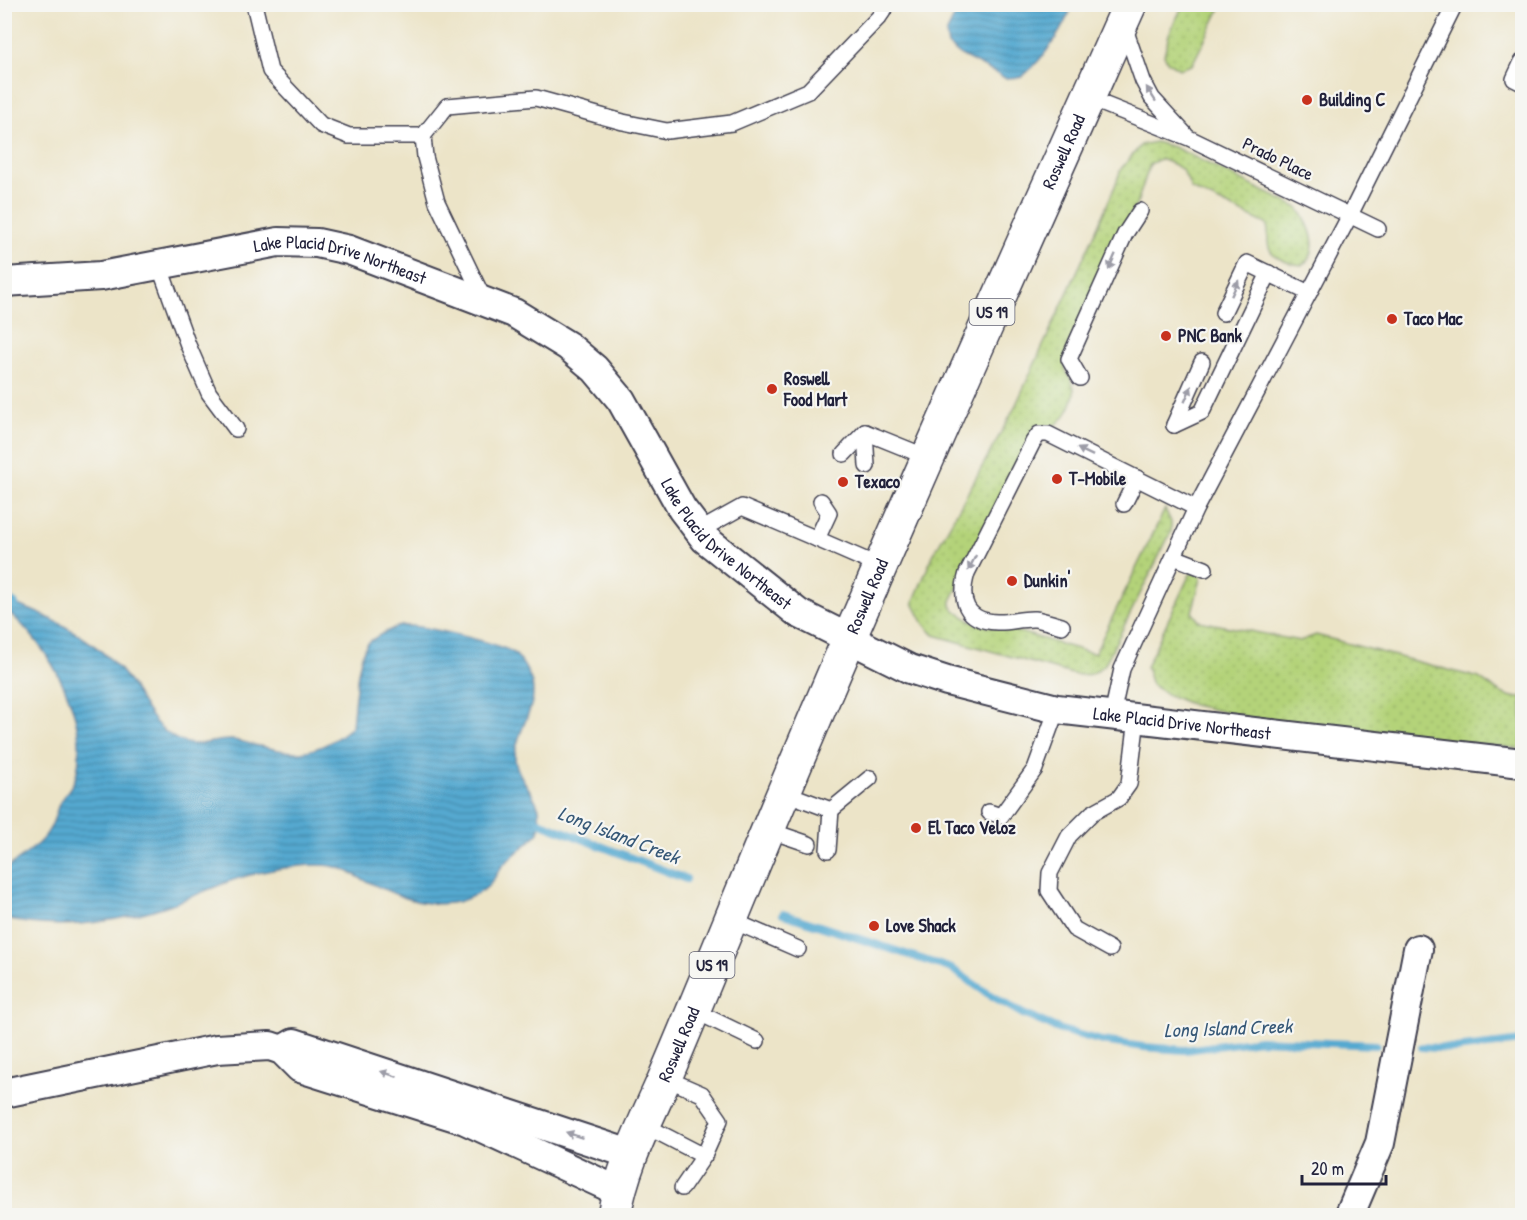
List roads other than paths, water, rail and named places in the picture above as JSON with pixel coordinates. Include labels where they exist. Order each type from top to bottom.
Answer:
[{"type":"main road","name":"Roswell Road","points":[[611,1207],[630,1154],[665,1078],[879,567],[1126,13]]},
{"type":"street","name":"Lake Placid Drive Northeast","points":[[4,282],[101,276],[278,242],[317,243],[349,250],[514,313],[568,346],[595,369],[621,400],[682,509],[705,539],[798,613],[910,669],[947,681],[1057,709],[1522,763]]},
{"type":"street","points":[[1349,1215],[1380,1143],[1418,949]]},
{"type":"street","points":[[4,1094],[217,1049],[270,1046],[282,1050],[294,1043],[469,1111],[630,1154]]},
{"type":"street","points":[[469,1111],[611,1207]]},
{"type":"lane","points":[[254,4],[270,71],[321,124],[349,136],[423,136]]},
{"type":"lane","points":[[485,302],[437,202],[425,157],[423,136],[447,106],[536,98],[623,122],[667,131],[732,123],[808,91],[879,18],[888,4]]},
{"type":"lane","points":[[1110,949],[1074,929],[1049,891],[1050,873],[1069,836],[1092,813],[1119,798],[1129,784],[1122,669],[1196,508],[1350,215],[1455,4]]},
{"type":"lane","name":"Prado Place","points":[[1126,13],[1147,90],[1189,138]]},
{"type":"lane","points":[[1522,62],[1514,78],[1522,83]]},
{"type":"lane","name":"Prado Place","points":[[1088,98],[1189,138],[1378,229]]},
{"type":"lane","points":[[1080,378],[1069,359],[1125,234],[1140,211]]},
{"type":"lane","points":[[1223,314],[1247,263],[1309,293]]},
{"type":"lane","points":[[159,265],[188,345],[209,393],[236,429]]},
{"type":"lane","points":[[1202,362],[1174,426],[1202,412],[1269,273]]},
{"type":"lane","points":[[865,432],[927,457]]},
{"type":"lane","points":[[843,454],[865,432]]},
{"type":"lane","points":[[865,432],[867,466]]},
{"type":"lane","points":[[1062,626],[1033,619],[986,621],[968,610],[963,602],[962,589],[967,573],[1039,434],[1048,434],[1196,508]]},
{"type":"lane","points":[[1124,504],[1137,478]]},
{"type":"lane","points":[[699,531],[742,507],[879,567]]},
{"type":"lane","points":[[817,539],[832,508]]},
{"type":"lane","points":[[1174,557],[1205,569]]},
{"type":"lane","points":[[995,814],[1035,769],[1057,709]]},
{"type":"lane","points":[[828,850],[831,810],[870,778]]},
{"type":"lane","points":[[783,792],[831,810]]},
{"type":"lane","points":[[768,830],[809,844]]},
{"type":"lane","points":[[731,920],[798,949]]},
{"type":"lane","points":[[693,1010],[757,1041]]},
{"type":"lane","points":[[665,1078],[702,1094],[720,1120],[704,1156],[682,1188]]},
{"type":"lane","points":[[644,1125],[704,1156]]},
{"type":"water","points":[[960,4],[1073,5],[1058,35],[1039,61],[1022,77],[1005,78],[959,54],[948,45],[946,34]]},
{"type":"water","points":[[15,604],[60,623],[89,641],[124,675],[160,727],[176,739],[192,744],[232,740],[295,752],[307,751],[328,743],[352,726],[358,673],[366,646],[376,637],[401,626],[460,635],[507,650],[521,661],[532,684],[531,704],[515,755],[521,776],[539,809],[539,832],[502,866],[486,888],[457,902],[444,904],[408,899],[342,869],[326,865],[310,865],[250,875],[166,906],[106,921],[66,925],[25,923],[5,919],[5,869],[46,835],[59,804],[75,780],[79,754],[78,731],[63,685],[38,643],[6,610]]},
{"type":"waterway","name":"Long Island Creek","points":[[4,597],[15,604]]},
{"type":"waterway","name":"Long Island Creek","points":[[539,822],[686,879]]},
{"type":"waterway","name":"Long Island Creek","points":[[783,914],[952,969],[1023,1014],[1061,1030],[1102,1041],[1185,1050],[1260,1040],[1376,1045]]},
{"type":"waterway","name":"Long Island Creek","points":[[1422,1047],[1455,1049],[1522,1041]]},
{"type":"place","name":"Building C","points":[[1307,100]]},
{"type":"place","name":"Taco Mac","points":[[1392,319]]},
{"type":"place","name":"PNC Bank","points":[[1166,336]]},
{"type":"place","name":"Roswell Food Mart","points":[[772,389]]},
{"type":"place","name":"T-Mobile","points":[[1057,479]]},
{"type":"place","name":"Texaco","points":[[843,482]]},
{"type":"place","name":"Dunkin'","points":[[1012,581]]},
{"type":"place","name":"El Taco Veloz","points":[[916,828]]},
{"type":"place","name":"Love Shack","points":[[874,926]]}]
